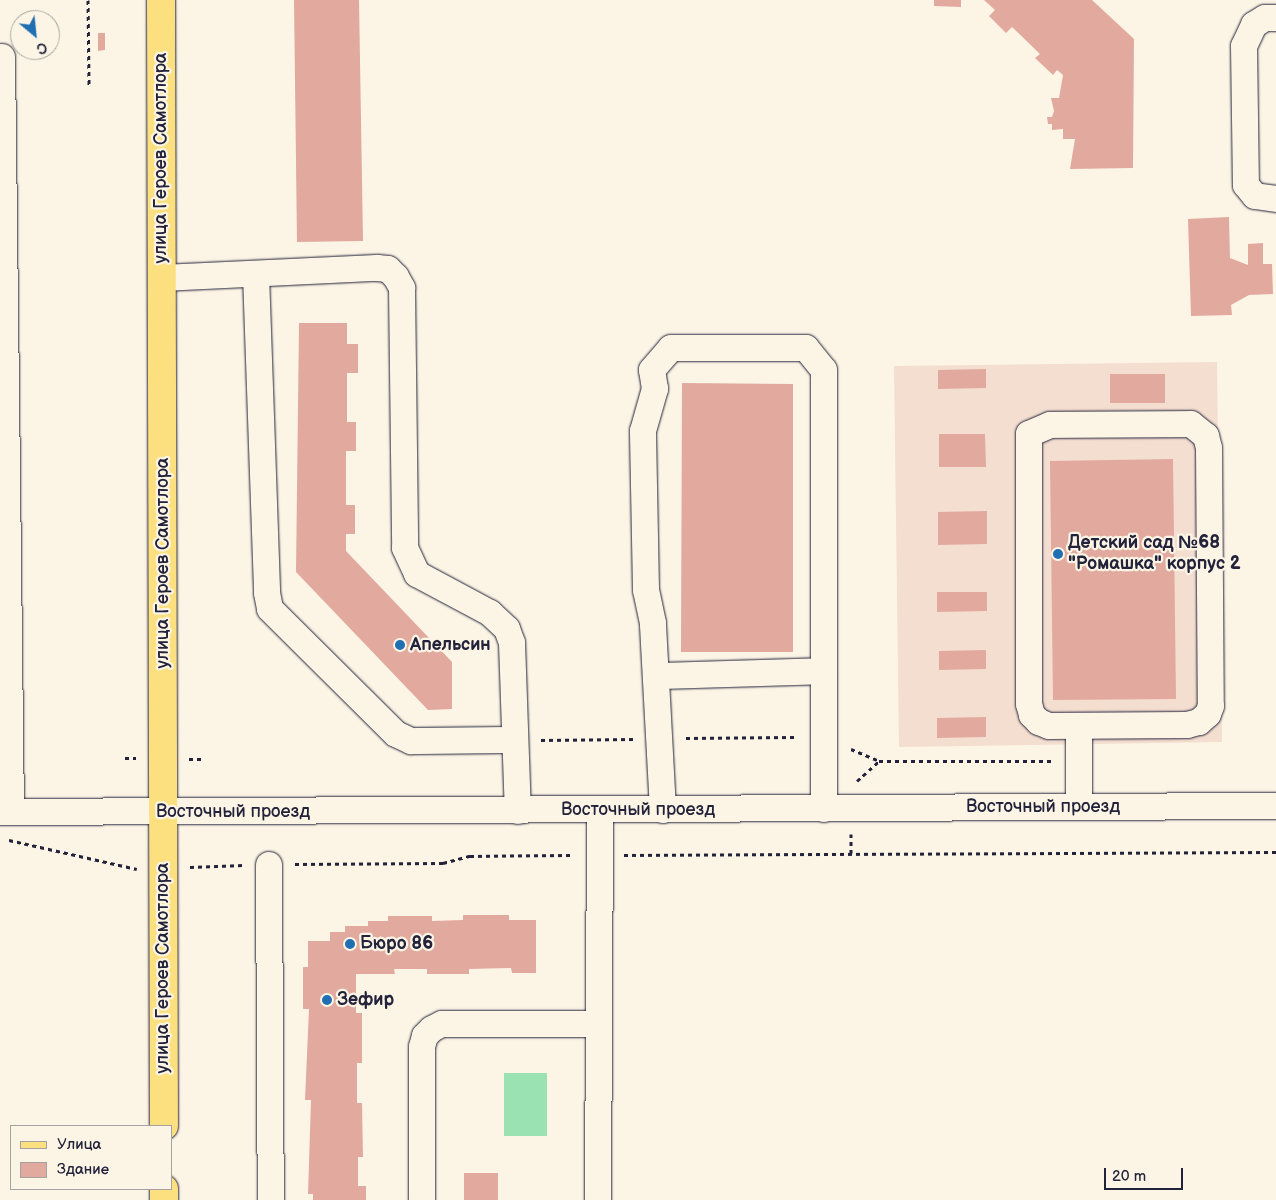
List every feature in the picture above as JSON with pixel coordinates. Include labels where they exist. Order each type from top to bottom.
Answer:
[{"type":"main road","name":"улица Героев Самотлора","points":[[161,0],[164,1125]]},
{"type":"street","points":[[1276,18],[1265,18],[1254,25],[1244,46],[1246,185],[1255,196],[1276,199]]},
{"type":"street","points":[[2,57],[5,812]]},
{"type":"street","points":[[162,278],[377,268],[388,269],[396,276],[402,288],[405,548],[417,574],[490,613],[507,629],[512,643],[518,811]]},
{"type":"street","points":[[256,274],[266,593],[270,609],[396,734],[411,741],[515,740]]},
{"type":"street","points":[[663,810],[661,738],[653,623],[646,590],[644,432],[655,389],[652,370],[671,348],[806,348],[824,370],[824,809]]},
{"type":"street","points":[[1191,424],[1206,436],[1209,448],[1211,706],[1208,714],[1199,722],[1187,725],[1079,726],[1044,724],[1032,715],[1029,704],[1029,434],[1050,425],[1191,424]]},
{"type":"street","points":[[657,676],[824,671]]},
{"type":"street","points":[[1079,726],[1079,807]]},
{"type":"street","name":"Восточный проезд","points":[[5,812],[1276,806]]},
{"type":"street","points":[[598,1200],[597,1024],[600,810]]},
{"type":"street","points":[[269,865],[271,1200]]},
{"type":"street","points":[[422,1200],[422,1047],[432,1029],[442,1024],[597,1024]]},
{"type":"path","points":[[88,0],[89,86]]},
{"type":"path","points":[[515,740],[823,736],[880,761],[1079,760]]},
{"type":"path","points":[[851,853],[850,787],[880,761]]},
{"type":"path","points":[[5,839],[134,869],[443,863],[470,856],[1276,852]]},
{"type":"shaded area","name":"Детский сад №68 \"Ромашка\" корпус 2","points":[[1217,362],[1222,742],[899,747],[894,366]]},
{"type":"green space","points":[[504,1073],[547,1073],[547,1136],[504,1136]]},
{"type":"building","points":[[294,0],[359,0],[363,241],[297,242]]},
{"type":"building","points":[[934,0],[961,0],[961,7],[934,6]]},
{"type":"building","points":[[984,0],[1092,0],[1134,39],[1133,168],[1070,169],[1075,139],[1063,139],[1063,129],[1052,130],[1052,124],[1048,124],[1047,117],[1052,117],[1054,111],[1051,98],[1059,98],[1063,75],[1057,70],[1053,75],[1035,58],[1040,54],[1012,27],[1006,33],[989,16],[995,10]]},
{"type":"building","points":[[98,33],[105,33],[105,50],[98,51]]},
{"type":"building","points":[[1229,217],[1230,258],[1248,265],[1248,244],[1263,243],[1263,264],[1272,264],[1273,294],[1249,295],[1231,305],[1232,315],[1191,316],[1188,219]]},
{"type":"building","points":[[299,323],[347,323],[347,344],[358,344],[358,373],[347,373],[347,422],[356,422],[356,451],[346,451],[346,505],[355,505],[355,534],[346,534],[346,551],[452,662],[452,709],[428,710],[296,572]]},
{"type":"building","points":[[986,369],[986,388],[938,389],[938,370]]},
{"type":"building","points":[[1110,374],[1165,374],[1165,403],[1110,403]]},
{"type":"building","points":[[682,383],[793,384],[793,652],[681,652]]},
{"type":"building","points":[[939,434],[985,434],[986,467],[939,467]]},
{"type":"building","points":[[1173,459],[1176,699],[1053,700],[1050,461]]},
{"type":"building","points":[[987,511],[987,544],[938,545],[938,512]]},
{"type":"building","points":[[937,592],[987,592],[987,611],[937,612]]},
{"type":"building","points":[[986,650],[986,669],[939,670],[939,651]]},
{"type":"building","points":[[986,717],[986,737],[937,738],[937,718]]},
{"type":"building","points":[[463,915],[509,915],[509,920],[536,920],[536,973],[512,973],[511,968],[469,969],[469,974],[427,974],[427,969],[394,969],[395,974],[356,974],[356,1013],[362,1013],[362,1063],[357,1063],[357,1103],[362,1103],[363,1157],[358,1157],[358,1186],[366,1186],[366,1200],[313,1200],[313,1194],[308,1194],[311,1100],[305,1100],[309,1009],[303,1009],[303,967],[308,967],[308,941],[330,941],[330,932],[345,932],[345,926],[368,926],[368,921],[388,921],[388,916],[432,916],[432,921],[463,920]]},
{"type":"building","points":[[464,1173],[498,1173],[498,1200],[464,1200]]},
{"type":"place","name":"Детский сад №68 \"Ромашка\" корпус 2","points":[[1058,554]]},
{"type":"place","name":"Апельсин","points":[[400,645]]},
{"type":"place","name":"Бюро 86","points":[[350,944]]},
{"type":"place","name":"Зефир","points":[[327,1000]]}]
